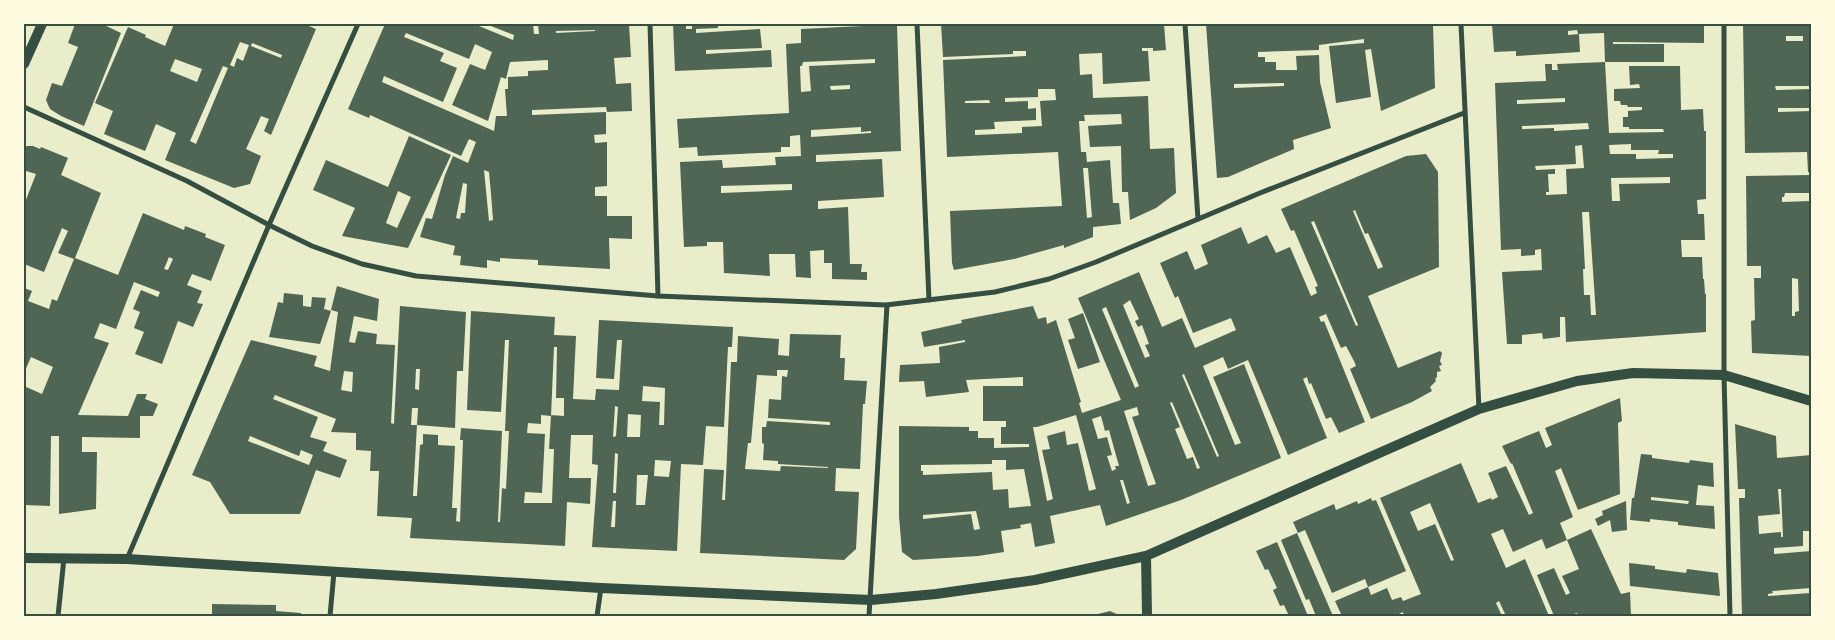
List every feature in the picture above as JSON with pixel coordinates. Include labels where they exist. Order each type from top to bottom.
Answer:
[{"type":"main road","points":[[24,64],[42,24]]},
{"type":"main road","points":[[24,558],[126,559],[601,588],[871,600],[936,594],[1035,580],[1146,556],[1479,409],[1577,381],[1633,373],[1724,375],[1811,401]]},
{"type":"main road","points":[[1146,556],[1147,616]]},
{"type":"street","points":[[126,559],[269,225],[358,24]]},
{"type":"street","points":[[650,24],[658,296]]},
{"type":"street","points":[[917,24],[929,300]]},
{"type":"street","points":[[1184,24],[1198,219]]},
{"type":"street","points":[[1461,24],[1479,409]]},
{"type":"street","points":[[1724,24],[1724,375],[1730,616]]},
{"type":"street","points":[[24,107],[187,181],[312,246],[362,264],[416,276],[658,296],[886,305],[995,292],[1049,279],[1096,262],[1260,193],[1464,113]]},
{"type":"street","points":[[870,616],[886,305]]},
{"type":"street","points":[[58,616],[64,558]]},
{"type":"street","points":[[330,616],[334,571]]},
{"type":"street","points":[[597,616],[601,588]]},
{"type":"building","points":[[75,24],[102,24],[121,33],[84,126],[50,109],[46,100],[52,83],[62,86],[78,47],[68,43]]},
{"type":"building","points":[[174,24],[304,24],[316,29],[271,135],[264,131],[269,119],[261,116],[246,149],[261,156],[250,184],[234,188],[165,160],[176,133],[156,124],[145,151],[104,134],[113,111],[95,103],[128,27],[165,46]],"holes":[[[240,42],[249,45],[243,61],[237,58],[234,67],[230,65]],[[252,43],[282,55],[281,58],[251,46]],[[175,59],[202,69],[197,82],[170,71]],[[223,66],[228,68],[196,144],[190,141]]]},
{"type":"building","points":[[385,24],[474,24],[513,40],[514,35],[486,24],[533,24],[534,34],[539,34],[538,24],[629,24],[631,57],[614,58],[616,84],[631,83],[632,111],[607,112],[606,107],[532,110],[532,115],[606,112],[606,134],[594,135],[595,143],[607,142],[607,186],[595,187],[595,196],[607,196],[607,216],[632,216],[632,239],[609,238],[610,269],[538,265],[538,260],[500,258],[500,262],[487,260],[487,268],[460,265],[461,256],[453,255],[455,246],[420,237],[426,218],[432,219],[445,175],[453,156],[468,163],[476,142],[469,139],[461,156],[370,115],[369,118],[348,109]],"holes":[[[595,30],[556,33],[556,31]],[[406,33],[469,59],[475,44],[492,52],[485,70],[470,64],[452,105],[488,121],[501,77],[506,79],[510,62],[548,60],[548,70],[528,71],[528,76],[508,77],[508,89],[505,89],[507,116],[496,116],[494,131],[382,82],[384,76],[443,102],[457,68],[440,61],[444,53],[404,37]],[[484,170],[489,172],[493,220],[489,221]],[[463,183],[467,184],[465,213],[461,213],[460,219],[456,218]]]},
{"type":"building","points":[[673,24],[686,24],[686,29],[692,29],[692,24],[718,24],[718,28],[696,29],[696,33],[760,29],[762,48],[706,50],[706,54],[771,50],[772,67],[675,71]]},
{"type":"building","points":[[863,24],[897,24],[901,151],[816,155],[816,162],[882,159],[884,197],[818,201],[818,209],[848,207],[850,264],[862,264],[861,272],[867,272],[867,280],[832,279],[832,263],[824,263],[824,250],[810,251],[811,278],[796,277],[795,254],[769,254],[770,276],[724,273],[723,242],[707,242],[707,246],[684,247],[680,162],[722,160],[723,168],[776,165],[775,157],[801,156],[800,135],[790,136],[790,147],[781,147],[781,152],[698,156],[697,147],[679,148],[677,119],[789,113],[786,44],[801,43],[801,29],[863,26]],"holes":[[[875,59],[875,63],[809,66],[811,91],[801,92],[800,66],[802,66],[803,62]],[[850,85],[850,89],[831,90],[830,86]],[[861,127],[861,132],[871,131],[871,133],[811,137],[811,130]],[[792,184],[792,190],[721,193],[721,186]]]},
{"type":"building","points":[[941,24],[1164,24],[1166,50],[1153,51],[1153,48],[1142,48],[1142,51],[1148,51],[1150,81],[1103,84],[1102,53],[1079,54],[1080,75],[1092,74],[1093,98],[1148,96],[1150,149],[1174,148],[1176,193],[1156,208],[1130,220],[1128,192],[1122,192],[1121,146],[1090,147],[1088,126],[1122,124],[1121,114],[1084,115],[1085,121],[1079,121],[1081,152],[1086,152],[1087,162],[1110,160],[1113,203],[1119,203],[1121,224],[1093,227],[1093,237],[1064,248],[1064,245],[1014,259],[954,270],[952,263],[950,211],[1062,206],[1058,152],[947,157],[943,60],[1026,56],[1026,51],[1013,51],[1013,54],[943,57]],"holes":[[[1038,89],[1055,89],[1056,100],[1040,101],[1042,126],[1022,127],[1022,133],[975,135],[975,130],[995,129],[994,122],[1036,120],[1036,108],[1028,109],[1028,101],[1005,102],[1005,98],[1038,97]],[[989,100],[990,103],[965,103],[965,101]],[[1083,168],[1088,168],[1092,217],[1087,218]]]},
{"type":"building","points":[[1206,24],[1433,24],[1435,88],[1381,111],[1371,49],[1365,50],[1371,97],[1336,103],[1329,46],[1364,43],[1364,39],[1319,45],[1319,50],[1258,52],[1258,57],[1265,57],[1265,62],[1276,62],[1276,70],[1297,70],[1296,56],[1319,55],[1320,82],[1331,128],[1293,140],[1294,149],[1228,177],[1217,178]],"holes":[[[1284,83],[1284,86],[1234,88],[1234,84]]]},
{"type":"building","points":[[1492,24],[1704,24],[1704,43],[1613,42],[1613,44],[1664,44],[1664,62],[1605,62],[1604,33],[1578,34],[1577,30],[1568,31],[1568,35],[1579,34],[1580,52],[1516,56],[1516,51],[1494,52]]},
{"type":"building","points":[[1743,24],[1811,24],[1811,86],[1775,86],[1776,90],[1811,89],[1811,108],[1778,108],[1778,112],[1811,111],[1811,172],[1808,172],[1807,152],[1745,153]],"holes":[[[1786,36],[1803,36],[1803,41],[1786,41]]]},
{"type":"building","points":[[1605,62],[1609,133],[1664,132],[1663,129],[1629,129],[1629,127],[1623,127],[1623,117],[1628,117],[1628,111],[1642,110],[1642,107],[1628,107],[1627,105],[1621,105],[1620,101],[1614,101],[1614,89],[1640,88],[1639,84],[1630,85],[1629,66],[1680,66],[1681,110],[1703,109],[1704,131],[1706,131],[1706,199],[1697,200],[1698,214],[1704,214],[1705,240],[1681,240],[1682,257],[1702,257],[1706,294],[1706,332],[1566,342],[1565,317],[1560,317],[1560,337],[1543,339],[1542,333],[1522,335],[1522,344],[1507,344],[1502,272],[1542,270],[1541,249],[1535,250],[1535,255],[1521,256],[1521,249],[1501,250],[1495,83],[1546,81],[1545,64],[1552,64],[1552,70],[1558,70],[1557,64]],"holes":[[[1565,98],[1565,102],[1517,104],[1517,100]],[[1588,123],[1589,129],[1554,131],[1554,128],[1522,129],[1522,126]],[[1631,144],[1631,150],[1659,150],[1658,154],[1673,154],[1673,158],[1636,159],[1636,154],[1610,154],[1609,145]],[[1582,145],[1584,168],[1566,169],[1567,194],[1546,195],[1546,192],[1549,192],[1548,174],[1555,174],[1555,169],[1536,170],[1535,166],[1576,164],[1575,146]],[[1670,177],[1670,183],[1619,184],[1620,201],[1612,201],[1611,178]],[[1582,212],[1589,212],[1596,315],[1591,315],[1590,295],[1584,295],[1583,269],[1585,269]]]},
{"type":"building","points":[[409,136],[451,155],[408,248],[342,236],[355,208],[313,190],[326,160],[388,187]],"holes":[[[398,191],[411,197],[397,228],[386,223]]]},
{"type":"building","points":[[33,146],[40,149],[41,147],[68,158],[61,175],[101,193],[75,258],[118,275],[143,213],[184,230],[185,226],[206,234],[205,237],[225,245],[211,281],[192,274],[187,285],[202,291],[197,303],[203,304],[193,327],[178,321],[162,364],[135,354],[144,332],[134,328],[140,312],[133,309],[141,290],[158,297],[160,292],[134,282],[116,329],[100,323],[94,338],[109,343],[78,415],[128,416],[137,394],[147,394],[145,399],[158,404],[153,416],[140,416],[140,438],[82,437],[82,452],[97,452],[96,509],[59,514],[59,436],[51,436],[50,506],[24,505],[24,386],[42,394],[53,367],[31,357],[24,373],[24,288],[32,291],[28,301],[49,309],[52,299],[57,301],[74,259],[58,253],[68,231],[62,228],[44,272],[24,264],[24,205],[36,174],[26,171],[24,175],[24,148]],"holes":[[[169,257],[173,259],[168,270],[164,269]]]},
{"type":"building","points":[[1426,154],[1438,172],[1439,267],[1368,296],[1398,368],[1440,351],[1442,353],[1440,361],[1442,365],[1439,366],[1441,371],[1437,372],[1436,381],[1430,387],[1432,391],[1412,402],[1371,419],[1350,369],[1356,366],[1354,361],[1346,346],[1341,348],[1326,314],[1319,317],[1321,322],[1324,321],[1365,422],[1339,433],[1331,417],[1326,419],[1307,377],[1303,379],[1327,438],[1288,455],[1248,360],[1228,369],[1223,357],[1203,366],[1235,445],[1241,443],[1213,377],[1244,364],[1281,458],[1181,500],[1106,526],[1100,505],[1050,516],[1055,543],[1035,547],[1031,523],[1020,525],[1021,528],[1001,531],[1004,552],[978,556],[913,560],[902,552],[899,516],[899,426],[969,427],[969,431],[978,431],[978,438],[994,438],[994,448],[1029,447],[1029,444],[1001,444],[1001,427],[1006,427],[1006,421],[983,421],[983,386],[1023,386],[1023,377],[966,380],[969,392],[926,397],[924,381],[899,382],[900,365],[940,363],[939,347],[965,342],[965,340],[924,347],[921,332],[962,323],[961,320],[1033,306],[1038,319],[1046,317],[1047,324],[1056,320],[1081,402],[1079,403],[1082,413],[1121,400],[1078,298],[1139,272],[1162,327],[1182,318],[1195,348],[1236,330],[1231,318],[1193,333],[1178,296],[1175,298],[1160,263],[1187,251],[1195,270],[1208,264],[1201,245],[1241,227],[1248,244],[1267,235],[1276,253],[1290,247],[1311,296],[1317,293],[1315,287],[1318,286],[1294,230],[1291,231],[1281,209],[1406,156]],"holes":[[[1355,210],[1365,234],[1368,233],[1383,267],[1378,269],[1353,211]],[[1314,221],[1358,325],[1356,326],[1311,222]],[[1130,300],[1139,319],[1135,321],[1138,327],[1142,325],[1149,344],[1145,345],[1150,356],[1145,358],[1123,305]],[[1106,307],[1139,386],[1135,388],[1102,309]],[[1184,374],[1219,456],[1217,457],[1182,375]],[[1172,402],[1200,468],[1197,469],[1193,457],[1187,459],[1175,429],[1180,427],[1170,403]],[[1137,407],[1139,415],[1132,417],[1156,484],[1148,486],[1124,411]],[[1076,415],[1096,489],[1089,491],[1078,443],[1067,445],[1065,431],[1047,436],[1050,449],[1042,450],[1053,499],[1047,501],[1033,427]],[[1101,416],[1105,431],[1109,430],[1119,466],[1115,466],[1116,469],[1112,471],[1107,456],[1112,455],[1107,437],[1098,439],[1092,419]],[[992,460],[1006,460],[1006,470],[1024,469],[1031,506],[1009,508],[1008,489],[993,490],[992,472],[923,475],[921,465],[992,464]],[[1120,480],[1123,480],[1130,503],[1127,504]],[[976,511],[980,529],[974,530],[971,514],[923,519],[923,515]]]},
{"type":"building","points":[[1811,175],[1811,193],[1785,193],[1784,197],[1782,197],[1782,202],[1811,201],[1811,356],[1752,353],[1751,321],[1755,320],[1754,278],[1761,278],[1761,266],[1747,266],[1746,176]],"holes":[[[1792,278],[1798,279],[1799,311],[1795,312],[1795,316],[1792,316]]]},
{"type":"building","points":[[337,286],[379,299],[377,321],[354,316],[349,342],[355,343],[358,331],[377,334],[376,344],[395,345],[391,423],[394,424],[400,306],[466,312],[463,371],[457,371],[455,428],[417,425],[413,496],[417,496],[420,445],[423,444],[423,434],[438,435],[438,445],[455,446],[452,508],[457,508],[456,521],[460,522],[463,440],[460,440],[461,428],[502,431],[498,522],[500,522],[502,488],[506,489],[509,431],[505,431],[509,340],[505,340],[501,412],[467,410],[471,311],[555,317],[554,335],[576,336],[573,399],[595,400],[596,389],[619,390],[622,340],[617,340],[614,379],[596,378],[599,320],[733,327],[732,347],[728,347],[724,427],[706,426],[703,465],[681,464],[677,551],[592,547],[598,465],[592,464],[593,435],[571,435],[569,478],[591,478],[590,504],[567,502],[565,546],[410,538],[412,518],[377,516],[379,471],[370,471],[371,451],[356,450],[356,433],[331,432],[336,419],[275,395],[273,399],[318,417],[310,437],[327,442],[323,451],[347,460],[340,478],[316,470],[300,514],[230,514],[210,482],[192,475],[251,340],[317,356],[314,366],[330,371],[338,312],[331,310]],"holes":[[[554,347],[557,347],[556,398],[564,398],[564,416],[551,415]],[[416,369],[420,369],[419,390],[415,389]],[[344,371],[353,372],[352,392],[341,390]],[[643,386],[665,388],[664,425],[659,425],[660,402],[642,401]],[[615,406],[618,407],[616,436],[613,437]],[[412,408],[418,408],[417,425],[411,425]],[[628,414],[641,415],[640,437],[627,437]],[[541,415],[551,416],[549,449],[554,449],[552,503],[524,503],[525,492],[542,493],[545,434],[527,433],[528,423],[541,424]],[[250,436],[299,456],[301,450],[313,455],[309,465],[248,441]],[[615,453],[618,454],[616,493],[613,493]],[[655,460],[671,461],[669,477],[654,476]],[[637,475],[648,475],[645,505],[636,505]],[[613,501],[616,501],[615,527],[611,527]]]},
{"type":"building","points":[[284,293],[303,295],[303,306],[311,307],[312,297],[326,298],[324,309],[331,311],[320,344],[269,337],[278,302],[283,303]]},
{"type":"building","points":[[1083,313],[1100,362],[1078,369],[1068,340],[1075,338],[1068,319]]},
{"type":"building","points":[[790,334],[841,335],[840,358],[845,358],[844,380],[867,381],[865,404],[863,404],[860,469],[836,468],[835,491],[859,492],[856,549],[844,560],[700,553],[704,469],[724,470],[722,500],[725,500],[731,362],[737,362],[738,336],[779,339],[778,355],[789,356]],"holes":[[[777,370],[788,370],[787,377],[782,376],[781,400],[769,399],[768,418],[830,422],[830,425],[767,421],[766,427],[762,427],[763,460],[778,461],[778,464],[828,468],[781,466],[780,471],[745,469],[748,443],[751,443],[757,375],[777,376]]]},
{"type":"building","points":[[1620,398],[1622,421],[1618,423],[1620,494],[1578,510],[1561,468],[1555,471],[1573,517],[1560,523],[1567,540],[1546,549],[1542,539],[1513,552],[1503,529],[1491,534],[1506,568],[1525,559],[1549,616],[1506,616],[1499,601],[1496,603],[1502,616],[1404,616],[1403,612],[1395,616],[1350,616],[1349,614],[1342,616],[1335,601],[1368,587],[1371,595],[1387,588],[1392,600],[1401,597],[1403,601],[1421,594],[1380,498],[1461,463],[1478,503],[1491,498],[1492,500],[1498,497],[1488,473],[1506,466],[1529,515],[1533,513],[1512,463],[1502,446],[1539,431],[1546,448],[1552,445],[1545,428]],"holes":[[[1430,503],[1454,560],[1451,561],[1435,524],[1418,531],[1410,512]]]},
{"type":"building","points":[[1735,424],[1776,436],[1777,458],[1811,455],[1811,531],[1803,531],[1803,546],[1774,548],[1774,554],[1811,551],[1811,588],[1772,591],[1773,593],[1768,594],[1768,596],[1811,593],[1811,616],[1742,616],[1739,498],[1745,498],[1745,489],[1738,489]],"holes":[[[1778,489],[1781,489],[1783,537],[1781,537],[1781,532],[1759,534],[1758,516],[1780,514]]]},
{"type":"building","points":[[1641,454],[1652,455],[1652,458],[1689,463],[1690,460],[1713,463],[1714,487],[1698,485],[1696,505],[1714,506],[1715,529],[1678,525],[1678,522],[1650,519],[1650,522],[1630,520],[1632,498],[1634,498]],"holes":[[[1651,497],[1689,501],[1688,504],[1651,500]]]},
{"type":"building","points":[[1371,498],[1372,501],[1376,500],[1406,571],[1368,587],[1365,579],[1332,593],[1305,530],[1298,533],[1293,522],[1334,504],[1336,510],[1357,501],[1358,504]]},
{"type":"building","points":[[1626,501],[1627,530],[1612,532],[1610,520],[1598,526],[1595,519],[1603,515],[1602,511]]},
{"type":"building","points":[[1591,529],[1621,594],[1630,592],[1631,616],[1578,616],[1577,613],[1574,614],[1575,616],[1554,616],[1537,575],[1554,568],[1566,595],[1570,593],[1562,576],[1579,569],[1567,540]]},
{"type":"building","points":[[1297,533],[1333,616],[1316,616],[1309,599],[1306,600],[1281,540]]},
{"type":"building","points":[[1277,542],[1308,616],[1289,616],[1284,605],[1280,606],[1273,590],[1277,588],[1268,569],[1265,570],[1256,551]]},
{"type":"building","points":[[1629,563],[1655,566],[1655,569],[1686,573],[1687,569],[1718,573],[1720,596],[1630,586]]},
{"type":"building","points":[[212,604],[276,605],[276,611],[301,613],[301,616],[212,616]]},
{"type":"building","points":[[1110,611],[1121,616],[1090,616]]}]
